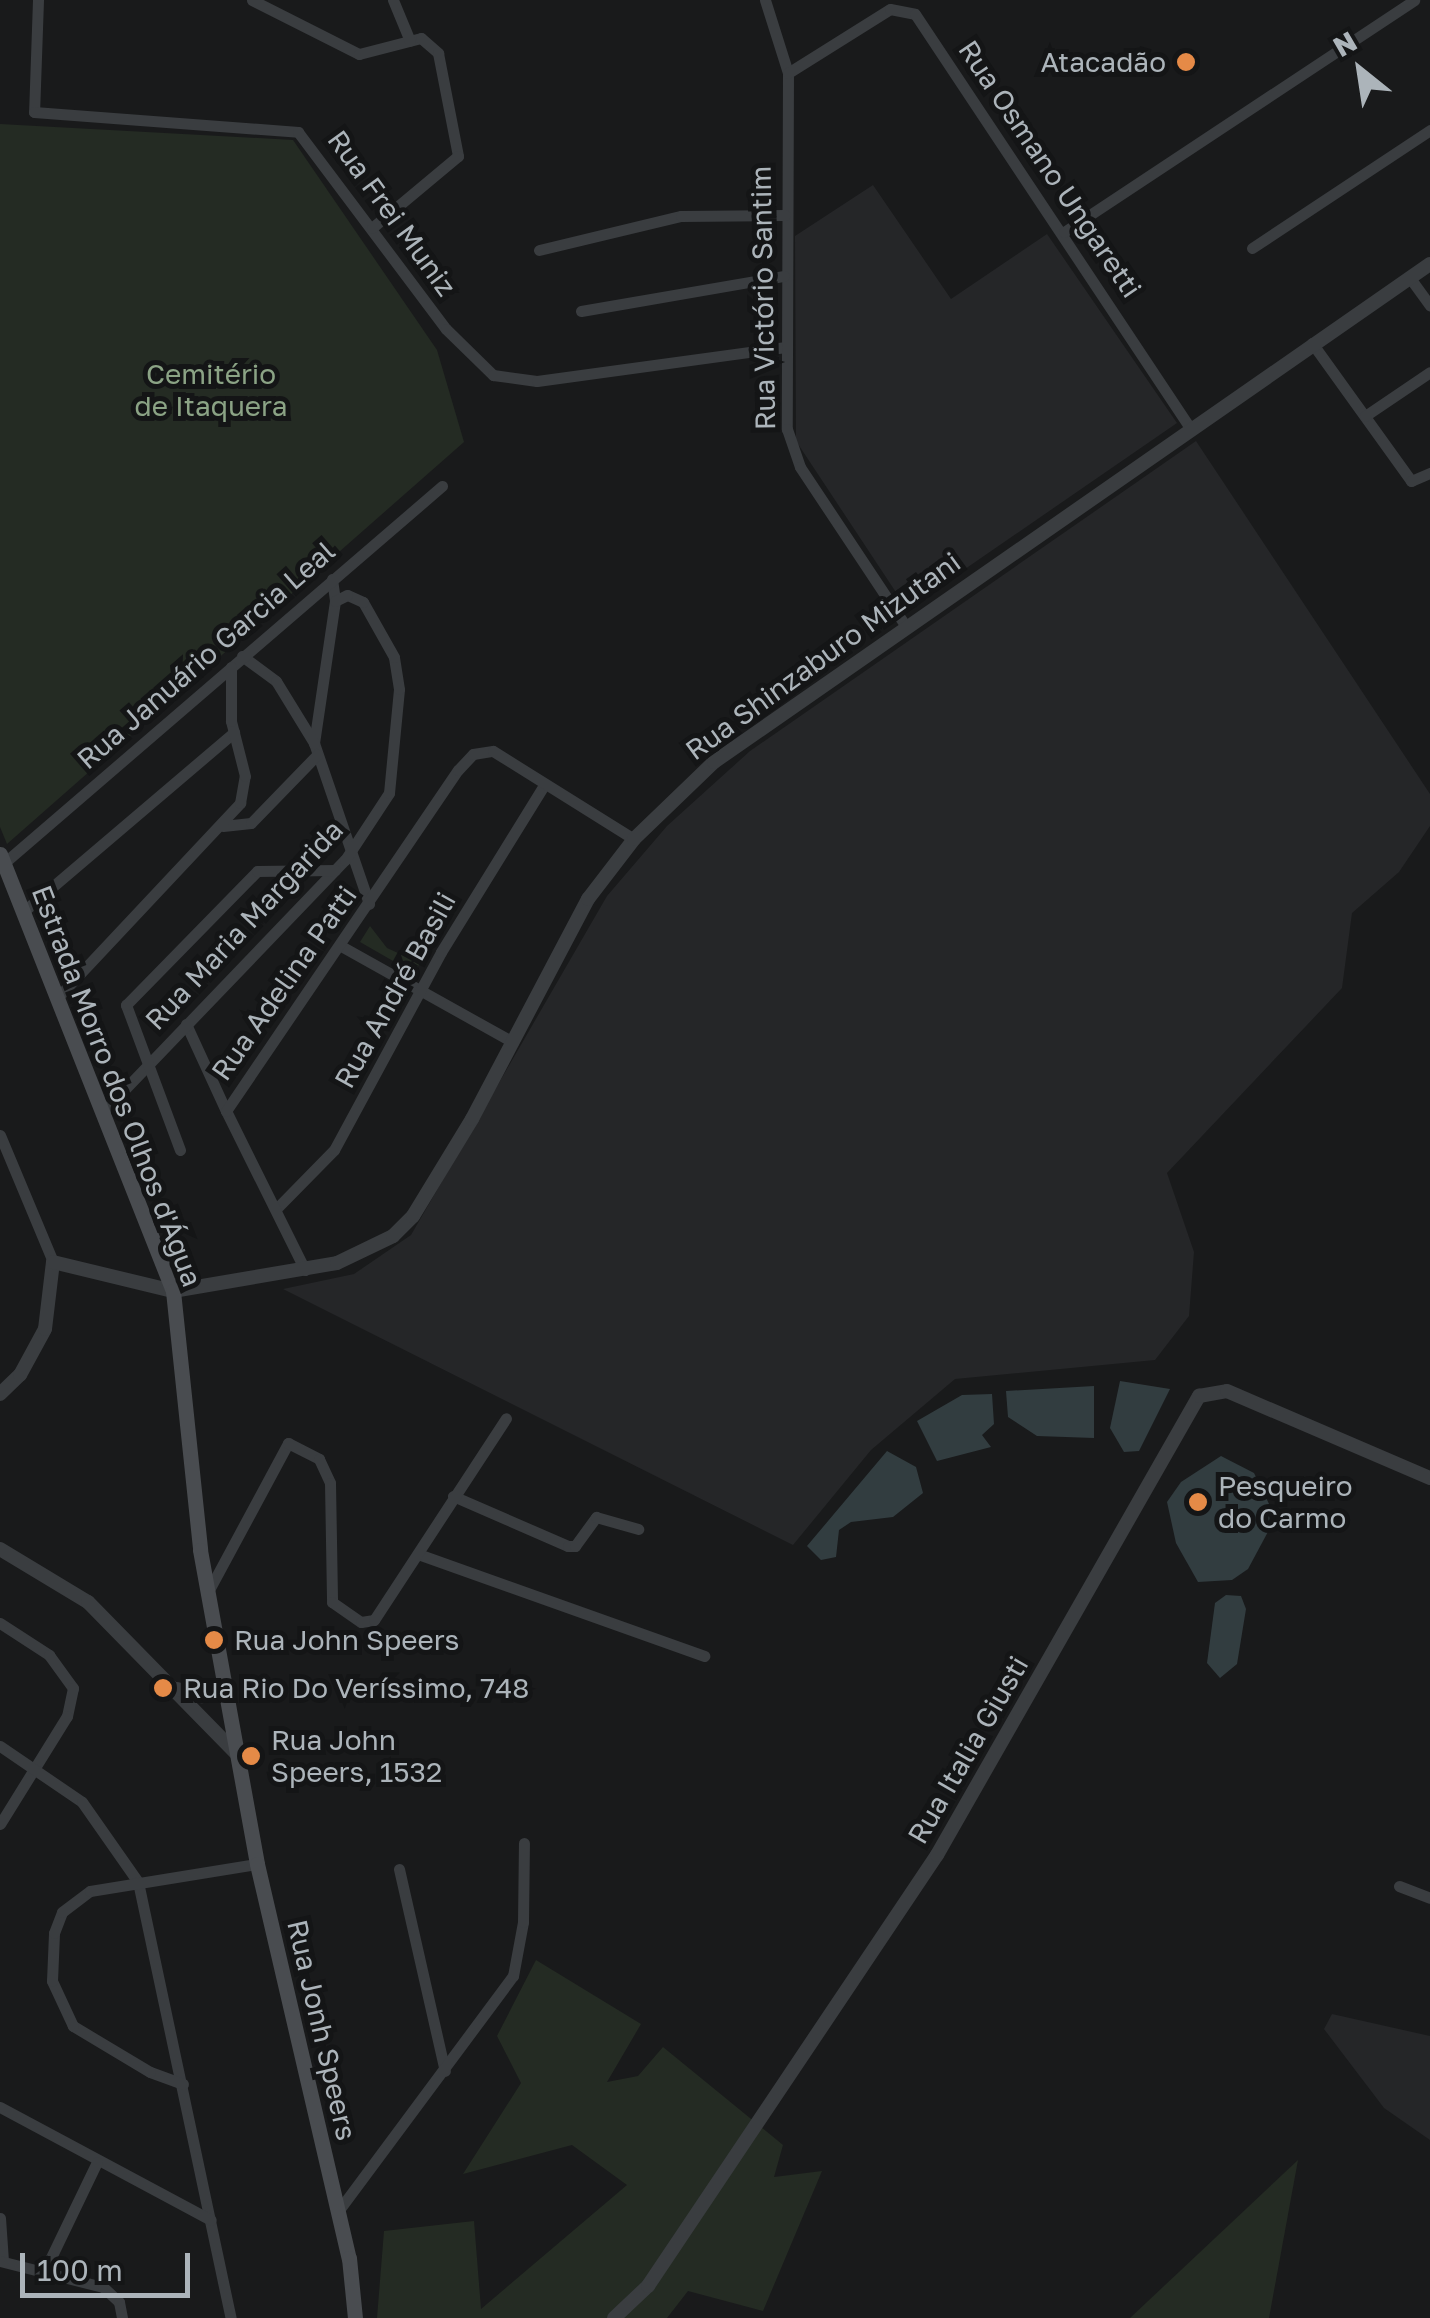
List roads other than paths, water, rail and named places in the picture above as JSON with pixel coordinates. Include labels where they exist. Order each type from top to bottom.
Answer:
[{"type":"main road","name":"Estrada Morro dos Olhos d'Água","points":[[2,859],[174,1291],[200,1550],[230,1690],[236,1753]]},
{"type":"main road","name":"Rua Jonh Speers","points":[[236,1753],[257,1864],[339,2210],[355,2318]]},
{"type":"street","name":"Rua Frei Muniz","points":[[38,0],[34,112],[298,132],[465,351],[506,381],[786,347]]},
{"type":"street","points":[[252,0],[359,54],[427,39],[438,52],[458,156],[372,228]]},
{"type":"street","points":[[393,0],[410,41]]},
{"type":"street","name":"Rua Victório Santim","points":[[765,0],[788,73],[784,276],[791,449],[905,624]]},
{"type":"street","points":[[1064,232],[1414,0]]},
{"type":"street","name":"Rua Osmano Ungaretti","points":[[788,73],[890,9],[910,10],[1064,232],[1190,426]]},
{"type":"street","points":[[1252,248],[1430,130]]},
{"type":"street","points":[[539,250],[681,216],[785,215]]},
{"type":"street","name":"Rua Shinzaburo Mizutani","points":[[53,1262],[174,1291],[305,1270],[369,1253],[413,1216],[588,900],[634,839],[714,762],[905,624],[1430,264]]},
{"type":"street","points":[[580,311],[784,276]]},
{"type":"street","points":[[1410,278],[1430,306]]},
{"type":"street","points":[[1312,343],[1411,480],[1430,473]]},
{"type":"street","points":[[1365,416],[1430,372]]},
{"type":"street","name":"Rua Januário Garcia Leal","points":[[2,859],[442,486]]},
{"type":"street","points":[[223,826],[251,823],[316,749],[341,598],[332,580]]},
{"type":"street","name":"Rua Maria Margarida","points":[[102,1113],[335,870],[352,851],[389,793],[399,689],[377,623],[363,602],[341,598]]},
{"type":"street","points":[[242,656],[276,681],[316,749],[369,904]]},
{"type":"street","points":[[59,996],[223,826],[244,791],[234,732],[231,667]]},
{"type":"street","points":[[24,911],[234,732]]},
{"type":"street","name":"Rua Adelina Patti","points":[[305,1270],[226,1111],[458,770],[473,754],[493,751],[544,785]]},
{"type":"street","points":[[544,785],[634,839]]},
{"type":"street","name":"Rua André Basili","points":[[276,1208],[334,1150],[420,990],[544,785]]},
{"type":"street","points":[[180,1150],[126,1016],[130,1000],[264,866],[335,870]]},
{"type":"street","points":[[341,946],[512,1042]]},
{"type":"street","points":[[186,1024],[226,1111]]},
{"type":"street","points":[[0,1135],[53,1262],[45,1329],[20,1375],[0,1394]]},
{"type":"street","name":"Rua Italia Giusti","points":[[614,2318],[648,2286],[937,1855],[1199,1396],[1227,1391],[1430,1478]]},
{"type":"street","points":[[209,1590],[288,1443],[319,1459],[330,1484],[330,1591],[341,1614],[361,1622],[374,1620],[506,1418]]},
{"type":"street","points":[[454,1496],[568,1546],[574,1546],[596,1517],[638,1530]]},
{"type":"street","points":[[200,1550],[231,1546]]},
{"type":"street","points":[[0,1549],[88,1602],[236,1753]]},
{"type":"street","points":[[418,1554],[704,1656]]},
{"type":"street","points":[[0,1622],[48,1655],[73,1688],[66,1716],[0,1824]]},
{"type":"street","points":[[172,1686],[202,1696],[230,1690]]},
{"type":"street","points":[[0,1746],[35,1766],[90,1811],[138,1882],[231,2318]]},
{"type":"street","points":[[339,2210],[513,1976],[521,1952],[524,1844]]},
{"type":"street","points":[[183,2084],[150,2072],[73,2026],[52,1982],[49,1951],[62,1912],[90,1891],[257,1864]]},
{"type":"street","points":[[399,1869],[445,2071]]},
{"type":"street","points":[[1400,1886],[1430,1898]]},
{"type":"street","points":[[0,2108],[211,2220]]},
{"type":"street","points":[[44,2272],[98,2162]]},
{"type":"street","points":[[0,2218],[1,2261],[103,2287],[118,2302],[122,2318]]},
{"type":"place","name":"Atacadão","points":[[1186,62]]},
{"type":"place","name":"Pesqueiro do Carmo","points":[[1198,1502]]},
{"type":"place","name":"Rua John Speers","points":[[214,1640]]},
{"type":"place","name":"Rua Rio Do Veríssimo, 748","points":[[163,1688]]},
{"type":"place","name":"Rua John Speers, 1532","points":[[251,1756]]},
{"type":"park label","name":"Cemitério de Itaquera","points":[[211,390]]}]
